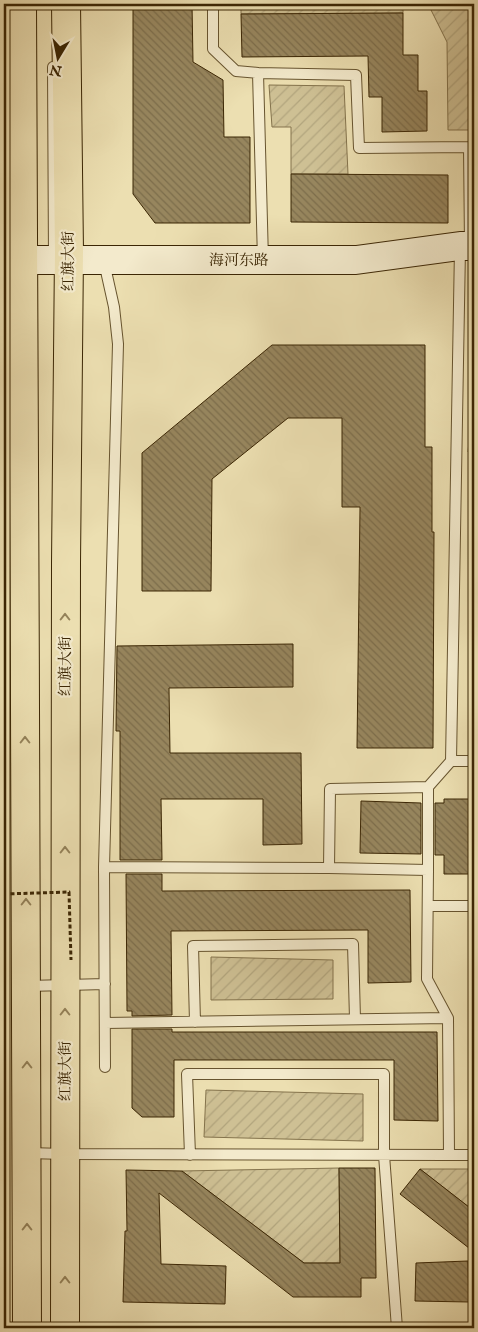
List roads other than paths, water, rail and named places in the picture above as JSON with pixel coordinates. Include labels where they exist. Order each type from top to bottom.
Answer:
[{"type":"main road","points":[[22,4],[12,260],[27,986],[27,1328]]},
{"type":"main road","name":"红旗大街","points":[[65,1328],[68,972],[66,562],[61,259],[66,4]]},
{"type":"street","name":"海河东路","points":[[12,260],[356,260],[468,246]]},
{"type":"lane","points":[[213,4],[213,49],[236,71],[356,75],[359,148],[471,147],[451,761],[428,787],[428,979],[448,1018],[449,1156]]},
{"type":"lane","points":[[53,53],[61,259]]},
{"type":"lane","points":[[258,73],[263,260]]},
{"type":"lane","points":[[104,259],[114,307],[118,344],[104,867],[105,1067]]},
{"type":"lane","points":[[451,761],[474,761]]},
{"type":"lane","points":[[329,868],[330,789],[428,787]]},
{"type":"lane","points":[[104,867],[428,870]]},
{"type":"lane","points":[[428,906],[474,906]]},
{"type":"lane","points":[[195,1022],[194,946],[353,944],[355,1019]]},
{"type":"lane","points":[[27,986],[68,972],[104,984]]},
{"type":"lane","points":[[105,1023],[448,1018]]},
{"type":"lane","points":[[190,1155],[187,1074],[384,1074],[384,1155],[397,1328]]},
{"type":"lane","points":[[28,1153],[474,1155]]}]
